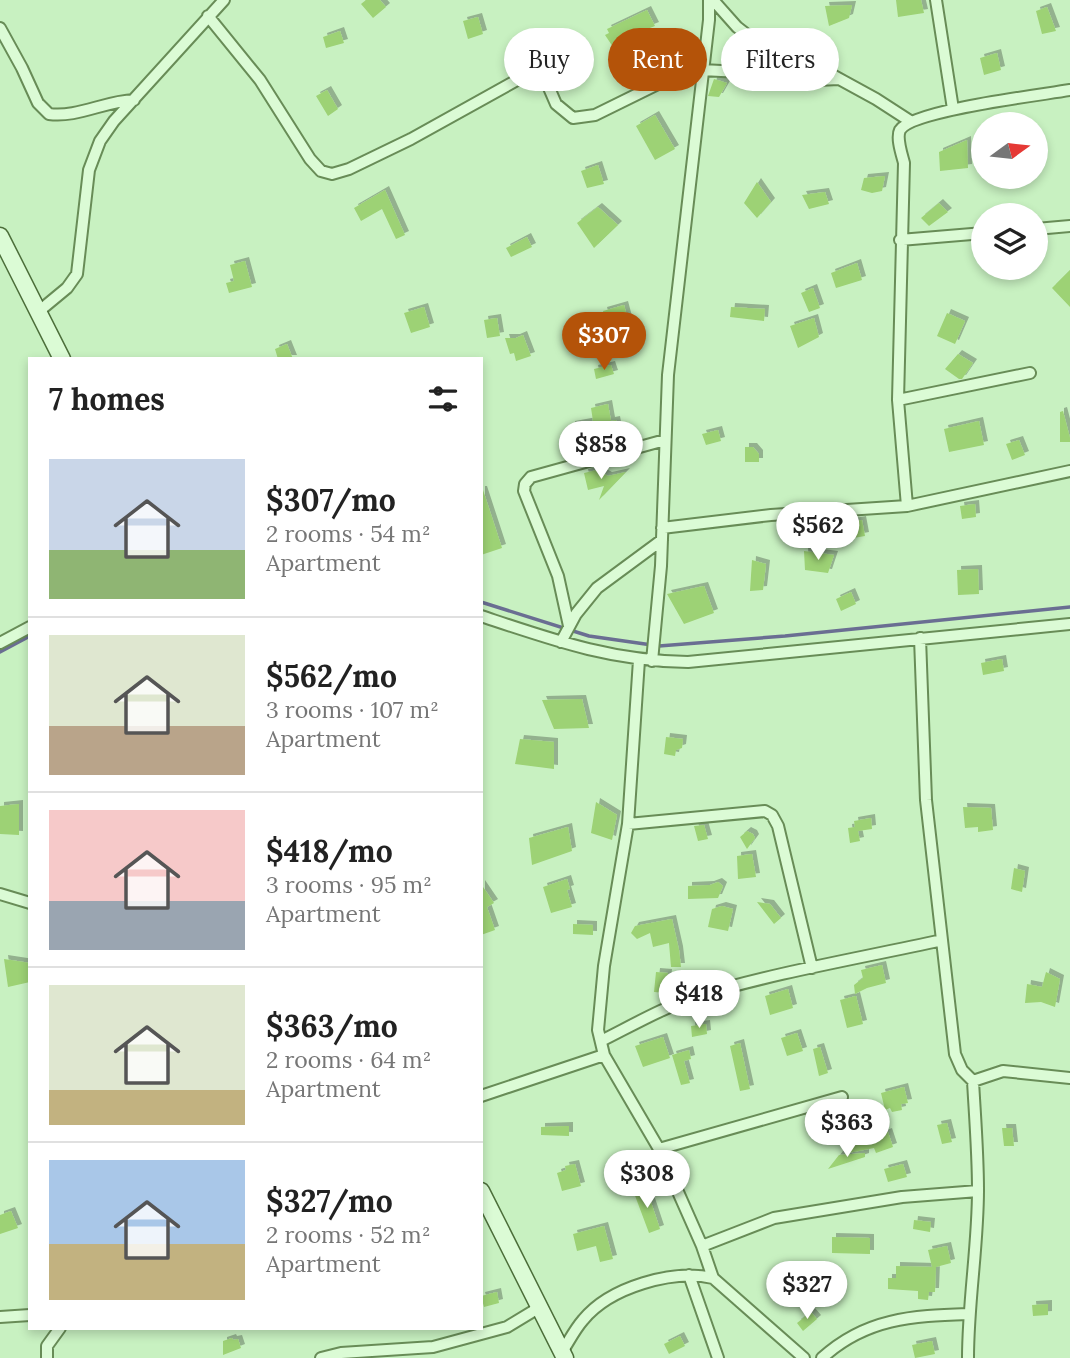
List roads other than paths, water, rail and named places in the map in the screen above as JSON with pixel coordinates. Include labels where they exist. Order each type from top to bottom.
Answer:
[{"type":"main road","points":[[0,236],[61,357]]},
{"type":"main road","points":[[483,1195],[564,1355]]},
{"type":"street","points":[[38,312],[67,288],[78,274],[93,154],[107,131],[224,0]]},
{"type":"street","points":[[707,34],[711,0]]},
{"type":"street","points":[[711,0],[738,28]]},
{"type":"street","points":[[936,0],[953,109]]},
{"type":"street","points":[[208,16],[260,80],[310,159],[321,171],[332,174],[349,169],[411,139],[537,71],[543,74],[556,104],[573,118],[582,119],[604,111],[644,91]]},
{"type":"street","points":[[0,28],[38,103],[49,114],[66,115],[113,101],[134,100]]},
{"type":"street","points":[[839,79],[910,121]]},
{"type":"street","points":[[907,506],[898,400],[904,163],[900,130],[910,121],[953,109],[1070,90]]},
{"type":"street","points":[[652,662],[662,534],[668,375],[700,91]]},
{"type":"street","points":[[1048,228],[1070,226]]},
{"type":"street","points":[[900,240],[971,234]]},
{"type":"street","points":[[898,400],[1030,373]]},
{"type":"street","points":[[569,626],[558,576],[524,491],[525,484],[531,477],[666,440]]},
{"type":"street","points":[[561,642],[569,626],[597,588],[662,534],[771,516],[907,506],[1070,471]]},
{"type":"street","points":[[483,617],[561,642],[652,662],[688,662],[1070,624]]},
{"type":"street","points":[[0,643],[28,628]]},
{"type":"street","points":[[920,638],[926,800],[955,1054],[962,1070],[973,1081],[978,1191],[974,1275],[968,1314],[968,1358]]},
{"type":"street","points":[[639,660],[628,824],[604,966],[598,1030],[604,1055],[659,1149],[702,1246],[713,1278],[804,1358]]},
{"type":"street","points":[[628,824],[765,811],[772,815],[778,826],[812,968]]},
{"type":"street","points":[[0,894],[28,901]]},
{"type":"street","points":[[601,1041],[669,1007],[698,996],[942,940]]},
{"type":"street","points":[[483,1095],[604,1055]]},
{"type":"street","points":[[973,1081],[1003,1072],[1070,1078]]},
{"type":"street","points":[[659,1149],[842,1097]]},
{"type":"street","points":[[702,1246],[774,1218],[902,1197],[978,1191]]},
{"type":"street","points":[[564,1355],[584,1318],[605,1301],[652,1280],[689,1275],[713,1278]]},
{"type":"street","points":[[689,1275],[718,1358]]},
{"type":"street","points":[[321,1358],[341,1353],[433,1347],[507,1327],[540,1307]]},
{"type":"street","points":[[822,1358],[850,1337],[881,1324],[909,1316],[968,1314]]},
{"type":"street","points":[[0,1317],[28,1315]]},
{"type":"street","points":[[47,1358],[47,1346],[59,1330]]},
{"type":"waterway","points":[[483,603],[589,636],[659,646],[1070,607]]},
{"type":"waterway","points":[[0,652],[28,637]]}]
